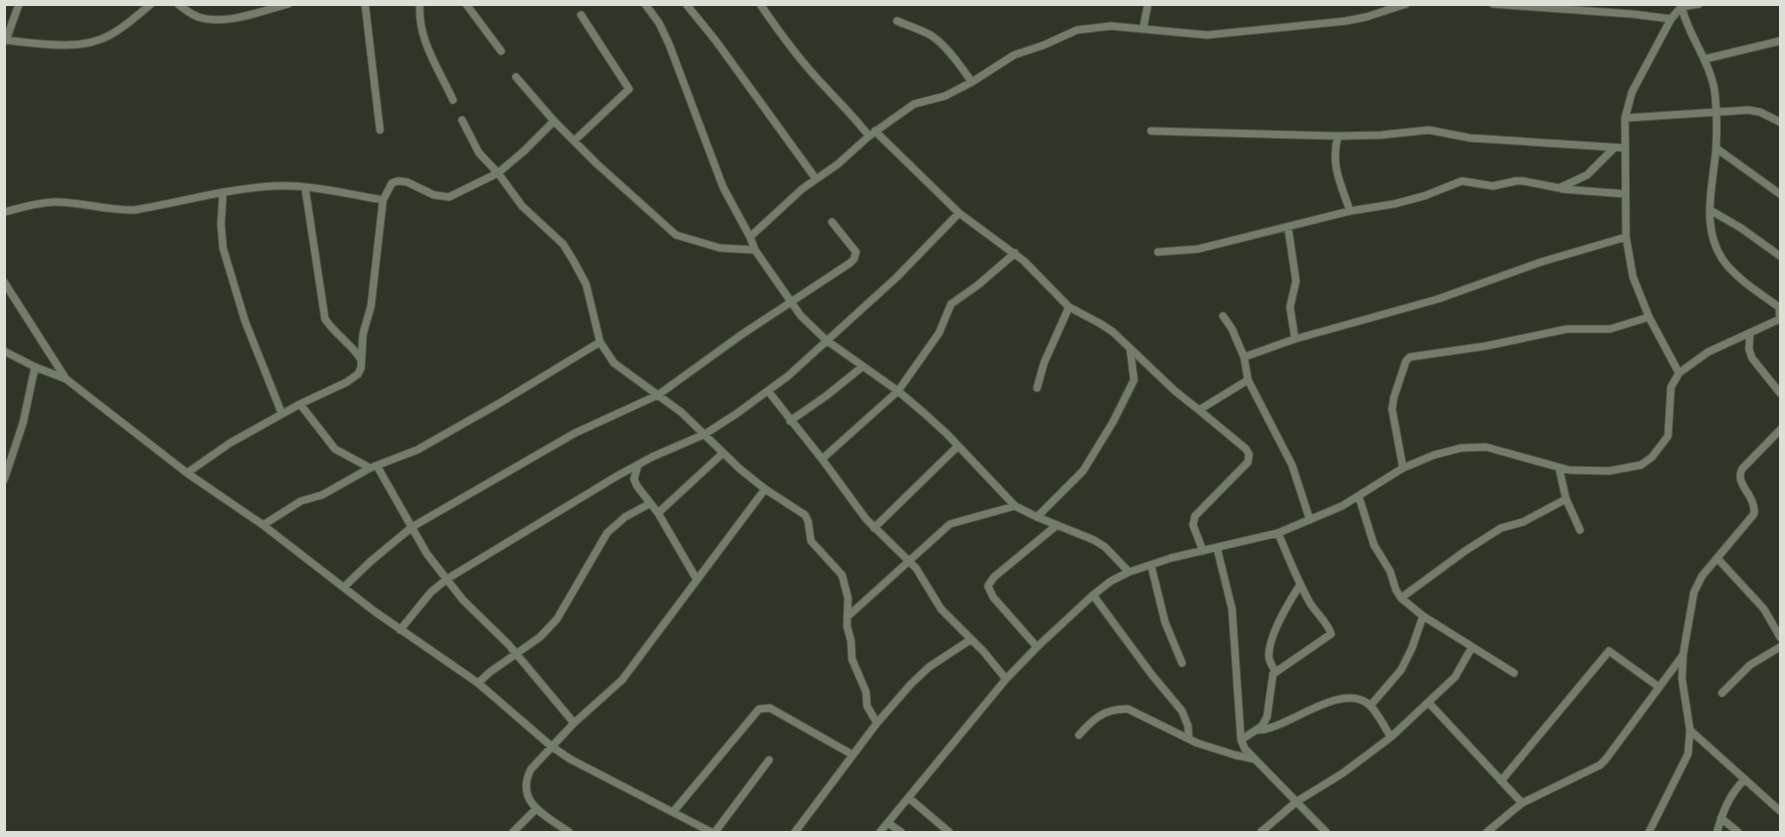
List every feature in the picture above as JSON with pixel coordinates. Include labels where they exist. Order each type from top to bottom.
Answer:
[{"type":"street","points":[[19,4],[5,40],[50,45],[68,45],[109,36],[152,4]]},
{"type":"street","points":[[178,4],[194,15],[211,19],[232,18],[288,4]]},
{"type":"street","points":[[365,4],[380,130]]},
{"type":"street","points":[[420,4],[420,23],[424,41],[453,99]]},
{"type":"street","points":[[466,4],[501,51]]},
{"type":"street","points":[[645,4],[664,33],[723,187],[755,250],[804,319],[826,340],[898,391],[958,446],[1015,506],[1105,547],[1129,572]]},
{"type":"street","points":[[686,4],[716,41],[816,179]]},
{"type":"street","points":[[760,4],[814,75],[872,133],[959,213],[1015,253],[1069,306],[1101,324],[1175,391],[1246,449],[1249,454],[1248,462],[1195,516],[1193,525],[1203,550]]},
{"type":"street","points":[[1143,29],[1148,4]]},
{"type":"street","points":[[750,237],[801,189],[838,164],[872,133],[920,101],[937,99],[972,82],[1014,56],[1077,30],[1111,26],[1207,35],[1346,21],[1406,4]]},
{"type":"street","points":[[1493,4],[1671,19]]},
{"type":"street","points":[[1679,373],[1649,317],[1631,270],[1626,237],[1625,118],[1632,92],[1671,19],[1681,6],[1699,4]]},
{"type":"street","points":[[880,832],[1006,679],[1093,595],[1111,581],[1129,572],[1203,550],[1278,533],[1359,496],[1403,468],[1434,455],[1461,448],[1486,447],[1559,468],[1609,471],[1641,465],[1652,457],[1668,436],[1670,393],[1679,373],[1708,352],[1780,318],[1780,306],[1733,272],[1725,263],[1713,238],[1710,210],[1716,148],[1716,111],[1713,84],[1705,59],[1681,6]]},
{"type":"street","points":[[574,141],[629,89],[581,15]]},
{"type":"street","points":[[897,21],[930,35],[940,43],[951,53],[972,82]]},
{"type":"street","points":[[1705,59],[1780,41]]},
{"type":"street","points":[[516,77],[574,141],[676,235],[728,249],[755,250]]},
{"type":"street","points":[[1625,118],[1716,111],[1755,111],[1780,122]]},
{"type":"street","points":[[462,120],[475,147],[522,206],[558,238],[573,260],[586,284],[600,342],[614,363],[658,395],[705,434],[723,453],[765,489],[805,515],[811,542],[842,575],[848,598],[847,617],[852,659],[866,692],[867,706],[877,723]]},
{"type":"street","points":[[187,473],[230,443],[353,378],[361,368],[361,342],[370,306],[383,200],[392,183],[398,181],[414,184],[434,195],[449,197],[498,173],[554,121]]},
{"type":"street","points":[[1150,131],[1338,136],[1381,135],[1429,130],[1470,138],[1624,148]]},
{"type":"street","points":[[1338,136],[1334,149],[1334,163],[1350,211]]},
{"type":"street","points":[[1559,188],[1587,175],[1614,148]]},
{"type":"street","points":[[1716,148],[1780,194]]},
{"type":"street","points":[[1158,252],[1198,249],[1350,211],[1394,204],[1462,181],[1492,186],[1523,181],[1559,188],[1625,194]]},
{"type":"street","points":[[4,212],[33,204],[53,202],[123,211],[135,210],[223,192],[274,186],[305,187],[383,200]]},
{"type":"street","points":[[305,187],[325,319],[348,342],[361,360]]},
{"type":"street","points":[[223,192],[221,224],[223,248],[245,321],[282,414]]},
{"type":"street","points":[[1710,210],[1741,228],[1780,256]]},
{"type":"street","points":[[400,630],[431,592],[447,579],[638,465],[705,434],[768,391],[788,376],[897,278],[959,213]]},
{"type":"street","points":[[344,587],[370,561],[412,527],[575,433],[658,395],[741,334],[791,303],[854,259],[856,252],[854,248],[832,222]]},
{"type":"street","points":[[1288,227],[1296,281],[1290,307],[1295,339]]},
{"type":"street","points":[[1244,357],[1295,339],[1438,299],[1541,262],[1626,237]]},
{"type":"street","points":[[822,459],[898,391],[942,327],[951,304],[978,285],[1015,253]]},
{"type":"street","points":[[4,282],[66,379]]},
{"type":"street","points":[[1037,388],[1044,363],[1069,306]]},
{"type":"street","points":[[1223,316],[1232,329],[1244,357],[1248,380],[1292,465],[1310,520]]},
{"type":"street","points":[[1403,468],[1392,409],[1404,366],[1410,357],[1486,346],[1568,329],[1610,329],[1649,317]]},
{"type":"street","points":[[1750,333],[1749,349],[1752,358],[1780,393]]},
{"type":"street","points":[[263,525],[301,501],[328,492],[374,467],[417,450],[507,399],[600,342]]},
{"type":"street","points":[[1037,517],[1083,471],[1113,422],[1134,380],[1130,348]]},
{"type":"street","points":[[4,351],[34,367],[66,379],[187,473],[263,525],[400,630],[478,683],[551,746],[570,759],[713,832],[769,760]]},
{"type":"street","points":[[4,480],[22,423],[34,367]]},
{"type":"street","points":[[790,421],[862,367]]},
{"type":"street","points":[[1199,410],[1248,380]]},
{"type":"street","points":[[768,391],[874,528],[922,576],[941,609],[984,652],[1006,679]]},
{"type":"street","points":[[300,404],[335,449],[374,467],[412,527],[423,549],[471,610],[516,654],[574,723]]},
{"type":"street","points":[[1649,832],[1688,754],[1690,730],[1682,679],[1683,655],[1697,585],[1754,514],[1753,500],[1739,480],[1739,474],[1780,430]]},
{"type":"street","points":[[874,528],[958,446]]},
{"type":"street","points":[[658,513],[723,453]]},
{"type":"street","points":[[638,465],[635,482],[649,504],[658,513],[697,580]]},
{"type":"street","points":[[1559,468],[1566,499],[1580,530]]},
{"type":"street","points":[[569,832],[536,809],[525,791],[526,778],[531,769],[574,723],[622,680],[765,489]]},
{"type":"street","points":[[1359,496],[1374,545],[1390,571],[1401,598],[1423,616],[1514,673]]},
{"type":"street","points":[[1401,598],[1465,551],[1501,528],[1523,522],[1566,499]]},
{"type":"street","points":[[478,683],[540,637],[557,619],[607,533],[624,517],[649,504]]},
{"type":"street","points":[[847,617],[945,527],[956,520],[1015,506]]},
{"type":"street","points":[[1037,647],[993,597],[988,586],[994,577],[1057,525]]},
{"type":"street","points":[[1241,740],[1258,730],[1268,717],[1271,679],[1275,671],[1331,634],[1330,629],[1316,612],[1300,585],[1278,533]]},
{"type":"street","points":[[1218,548],[1232,609],[1241,740],[1245,749],[1326,832]]},
{"type":"street","points":[[1718,558],[1764,609],[1780,637]]},
{"type":"street","points":[[1150,565],[1165,622],[1182,663]]},
{"type":"street","points":[[1275,671],[1269,660],[1274,632],[1287,604],[1300,585]]},
{"type":"street","points":[[1093,595],[1152,675],[1182,711],[1188,726],[1189,739]]},
{"type":"street","points":[[1370,706],[1401,670],[1412,648],[1423,616]]},
{"type":"street","points":[[795,832],[877,723],[911,684],[929,667],[970,640]]},
{"type":"street","points":[[1262,832],[1296,802],[1343,773],[1391,737],[1455,677],[1472,647]]},
{"type":"street","points":[[1722,693],[1750,665],[1780,647]]},
{"type":"street","points":[[1500,781],[1609,651],[1659,687]]},
{"type":"street","points":[[1487,832],[1522,803],[1600,765],[1683,655]]},
{"type":"street","points":[[1258,730],[1270,729],[1307,710],[1340,700],[1361,700],[1370,706],[1391,737]]},
{"type":"street","points":[[1429,703],[1522,803]]},
{"type":"street","points":[[673,812],[759,709],[771,708],[853,755]]},
{"type":"street","points":[[1079,735],[1096,717],[1117,709],[1128,709],[1214,749],[1255,759]]},
{"type":"street","points":[[1690,730],[1780,811]]},
{"type":"street","points":[[1717,832],[1725,805],[1733,791],[1745,779]]},
{"type":"street","points":[[909,798],[949,832]]},
{"type":"street","points":[[513,832],[536,809]]},
{"type":"street","points":[[1721,818],[1738,832]]},
{"type":"street","points":[[888,823],[901,832]]}]
